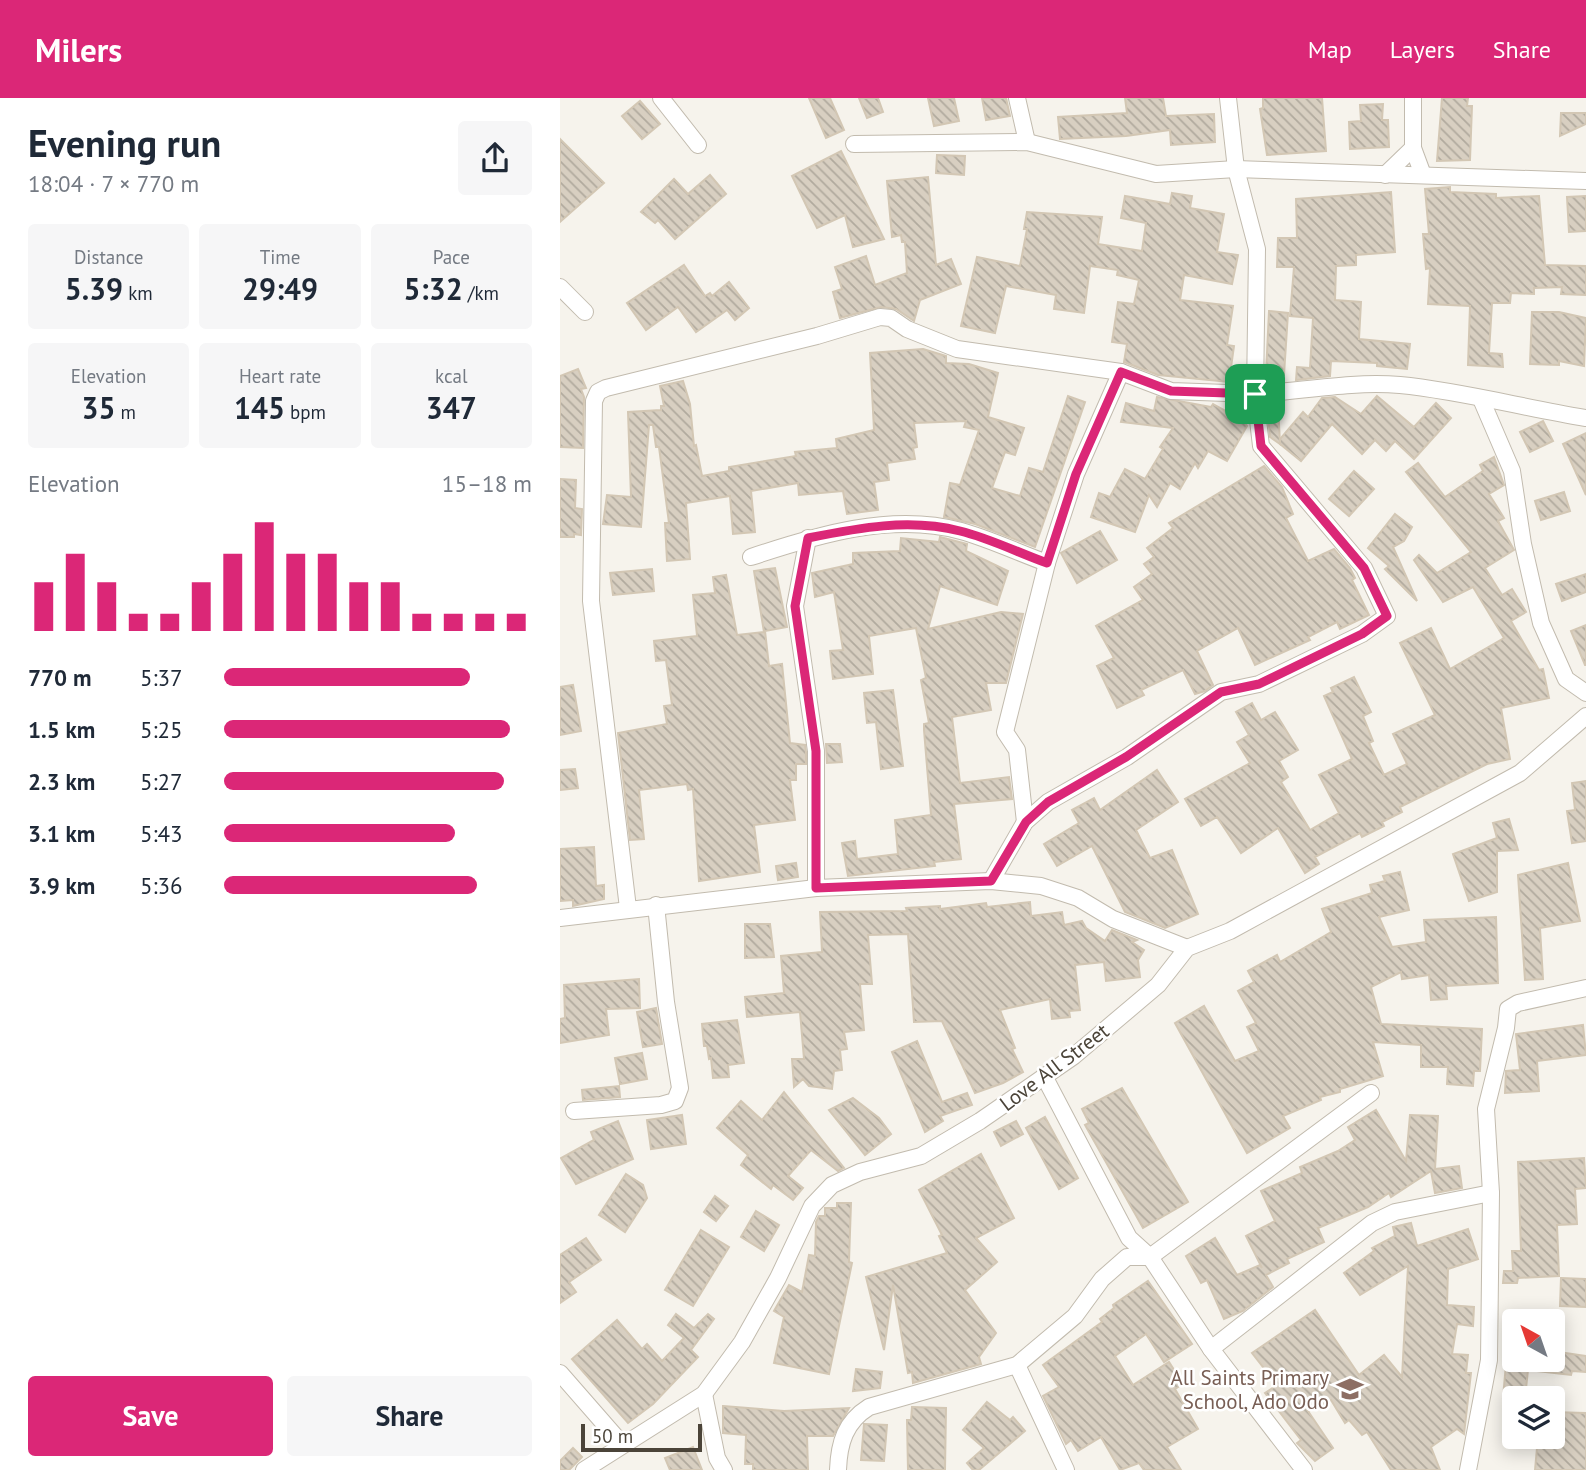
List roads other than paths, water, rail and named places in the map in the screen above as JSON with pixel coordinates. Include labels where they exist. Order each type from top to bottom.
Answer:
[{"type":"street","points":[[661,98],[698,145]]},
{"type":"street","points":[[1017,98],[1027,142]]},
{"type":"street","points":[[991,881],[1026,822],[1048,802],[1126,757],[1221,692],[1259,684],[1362,634],[1387,616],[1364,568],[1261,446],[1255,394],[1257,249],[1236,169],[1228,98]]},
{"type":"street","points":[[1413,98],[1413,148],[1423,174]]},
{"type":"street","points":[[854,144],[1027,142],[1156,174],[1236,169],[1586,181]]},
{"type":"street","points":[[1385,175],[1413,148]]},
{"type":"street","points":[[560,287],[585,312]]},
{"type":"street","points":[[628,908],[592,601],[594,401],[598,392],[880,317],[891,318],[907,329],[957,349],[1121,372],[1171,391],[1255,394],[1305,391],[1349,384],[1401,385],[1586,418]]},
{"type":"street","points":[[1026,822],[1020,794],[1017,750],[1005,732],[1047,563],[1076,474],[1121,372]]},
{"type":"street","points":[[1481,400],[1512,471],[1522,544],[1541,623],[1566,679],[1586,693]]},
{"type":"street","points":[[751,557],[808,538],[857,528],[913,524],[961,531],[1047,563]]},
{"type":"street","points":[[808,538],[795,606],[816,751],[816,888]]},
{"type":"street","name":"Love All Street","points":[[584,1470],[704,1394],[742,1342],[778,1278],[812,1206],[832,1185],[860,1172],[921,1156],[1074,1056],[1158,985],[1188,948],[1230,931],[1520,773],[1586,716]]},
{"type":"street","points":[[1020,794],[1048,802]]},
{"type":"street","points":[[560,918],[816,888],[991,881],[1041,886],[1078,898],[1113,919],[1188,948]]},
{"type":"street","points":[[574,1111],[661,1105],[675,1101],[680,1088],[666,1002],[656,905]]},
{"type":"street","points":[[1468,1470],[1489,1360],[1491,1193],[1486,1109],[1508,1009],[1518,1003],[1586,988]]},
{"type":"street","points":[[1044,1076],[1129,1238],[1150,1257],[1211,1349],[1304,1470]]},
{"type":"street","points":[[838,1470],[844,1434],[853,1416],[869,1407],[1017,1364],[1076,1316],[1102,1279],[1128,1257],[1150,1257],[1371,1093]]},
{"type":"street","points":[[1211,1349],[1372,1223],[1395,1212],[1491,1193]]},
{"type":"street","points":[[1017,1364],[1066,1470]]},
{"type":"street","points":[[560,1373],[622,1444]]},
{"type":"street","points":[[704,1394],[717,1458],[724,1470]]},
{"type":"place","name":"All Saints Primary School, Ado Odo","points":[[1350,1389]]}]
